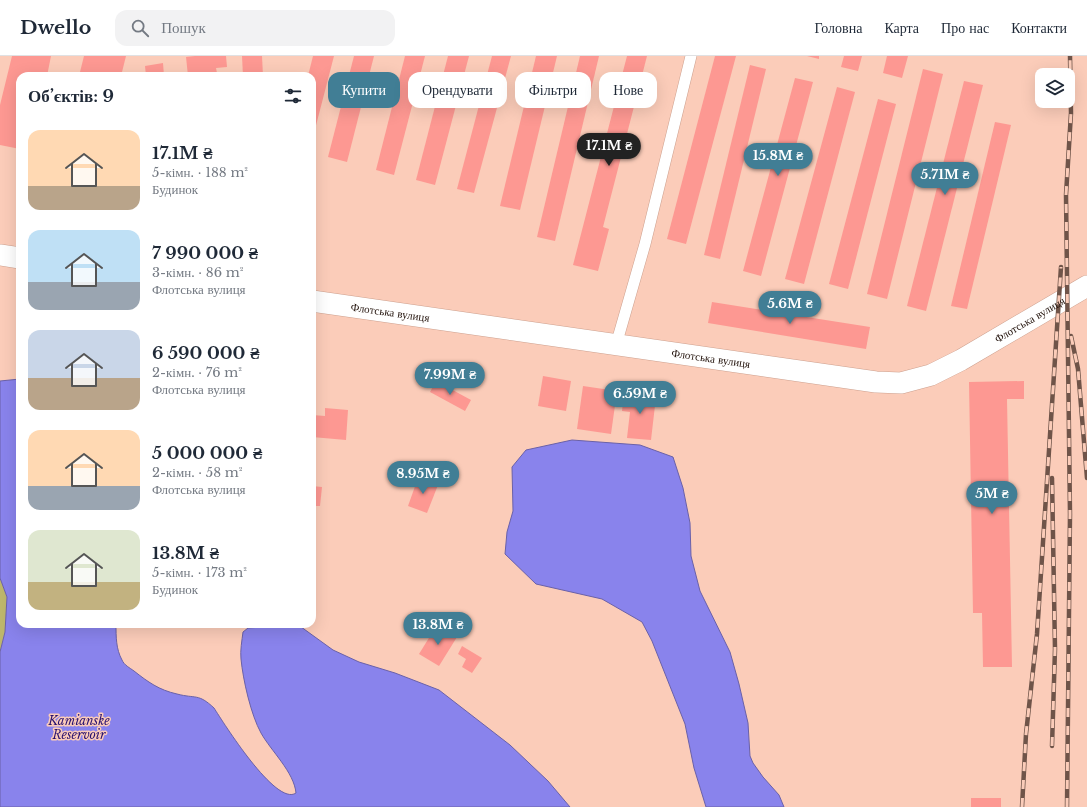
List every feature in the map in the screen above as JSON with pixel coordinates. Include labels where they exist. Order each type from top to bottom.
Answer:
[{"type":"street","points":[[0,255],[16,257]]},
{"type":"street","name":"Флотська вулиця","points":[[316,302],[876,382],[901,383],[931,375],[961,360],[1087,286]]},
{"type":"lane","points":[[616,345],[646,244],[691,56]]},
{"type":"shaded area","points":[[0,578],[7,597],[5,632],[0,652]]},
{"type":"water","name":"Kamianske Reservoir","points":[[16,379],[16,628],[116,628],[117,647],[123,662],[126,665],[159,688],[177,694],[197,697],[209,703],[251,761],[276,788],[287,794],[296,793],[294,785],[287,770],[265,740],[257,726],[246,687],[242,667],[241,649],[243,632],[248,628],[303,628],[333,650],[359,662],[395,673],[439,690],[510,745],[548,781],[570,807],[0,807],[0,652],[5,632],[7,597],[0,578],[0,381]]},
{"type":"water","points":[[572,440],[640,445],[673,457],[683,488],[690,523],[691,556],[700,591],[730,652],[739,684],[748,723],[750,756],[763,777],[779,795],[784,807],[706,807],[694,768],[685,724],[652,641],[642,622],[602,599],[536,584],[505,554],[507,532],[513,511],[512,467],[526,450]]},
{"type":"building","points":[[12,56],[51,56],[48,72],[16,72],[16,148],[0,145],[0,105]]},
{"type":"building","points":[[84,56],[126,56],[122,72],[80,72]]},
{"type":"building","points":[[226,56],[227,67],[216,68],[217,72],[188,72],[186,57]]},
{"type":"building","points":[[242,56],[262,56],[263,72],[243,72]]},
{"type":"building","points":[[313,56],[334,56],[330,72],[328,72],[328,79],[316,125],[316,72],[309,72]]},
{"type":"building","points":[[354,56],[374,56],[370,72],[350,72]]},
{"type":"building","points":[[405,56],[425,56],[421,72],[408,72],[408,108],[411,108],[394,175],[376,170],[392,108],[400,108],[400,76]]},
{"type":"building","points":[[448,56],[469,56],[465,72],[444,72]]},
{"type":"building","points":[[492,56],[511,56],[507,72],[488,72]]},
{"type":"building","points":[[536,56],[557,56],[553,72],[532,72]]},
{"type":"building","points":[[580,56],[599,56],[591,90],[591,72],[576,72]]},
{"type":"building","points":[[627,56],[647,56],[643,72],[623,72]]},
{"type":"building","points":[[715,56],[736,56],[686,244],[667,239]]},
{"type":"building","points":[[807,56],[819,56],[819,59]]},
{"type":"building","points":[[844,56],[862,56],[858,71],[841,67]]},
{"type":"building","points":[[887,56],[908,56],[902,78],[883,73]]},
{"type":"building","points":[[163,63],[164,72],[146,72],[145,66]]},
{"type":"building","points":[[750,65],[766,69],[720,259],[704,255]]},
{"type":"building","points":[[923,69],[943,74],[887,299],[867,294]]},
{"type":"building","points":[[795,78],[813,82],[761,276],[743,271]]},
{"type":"building","points":[[964,81],[983,85],[926,311],[907,306]]},
{"type":"building","points":[[837,87],[855,92],[804,284],[785,279]]},
{"type":"building","points":[[878,99],[896,104],[848,289],[829,284]]},
{"type":"building","points":[[341,108],[361,108],[347,162],[328,157]]},
{"type":"building","points":[[435,108],[455,108],[435,185],[416,180]]},
{"type":"building","points":[[478,108],[497,108],[474,193],[457,189]]},
{"type":"building","points":[[524,108],[545,108],[520,210],[500,206]]},
{"type":"building","points":[[568,108],[587,108],[555,241],[537,237]]},
{"type":"building","points":[[614,108],[634,108],[603,227],[609,229],[598,271],[573,265]]},
{"type":"building","points":[[995,122],[1011,125],[967,309],[951,306]]},
{"type":"building","points":[[712,302],[870,327],[866,349],[708,323]]},
{"type":"building","points":[[543,376],[571,381],[566,411],[538,406]]},
{"type":"building","points":[[436,381],[471,400],[465,411],[430,392]]},
{"type":"building","points":[[1024,381],[1024,399],[1007,399],[1012,667],[983,667],[982,613],[973,613],[969,382]]},
{"type":"building","points":[[583,386],[617,391],[611,434],[577,429]]},
{"type":"building","points":[[624,393],[656,397],[651,440],[627,438],[630,412],[622,411]]},
{"type":"building","points":[[325,408],[348,410],[346,440],[316,437],[316,415],[325,416]]},
{"type":"building","points":[[418,478],[438,485],[427,513],[408,506]]},
{"type":"building","points":[[316,486],[322,487],[320,506],[316,506]]},
{"type":"building","points":[[437,625],[457,637],[439,666],[419,654]]},
{"type":"building","points":[[462,646],[482,658],[472,673],[462,667],[466,659],[458,654]]},
{"type":"building","points":[[971,798],[1001,798],[1001,807],[971,807]]},
{"type":"railway","points":[[1067,807],[1070,514],[1066,195],[1071,113],[1070,56]]},
{"type":"railway","points":[[1022,807],[1026,734],[1037,634],[1061,267]]},
{"type":"railway","points":[[1071,336],[1078,369],[1087,478]]},
{"type":"railway","points":[[1052,478],[1055,649],[1052,746]]}]
